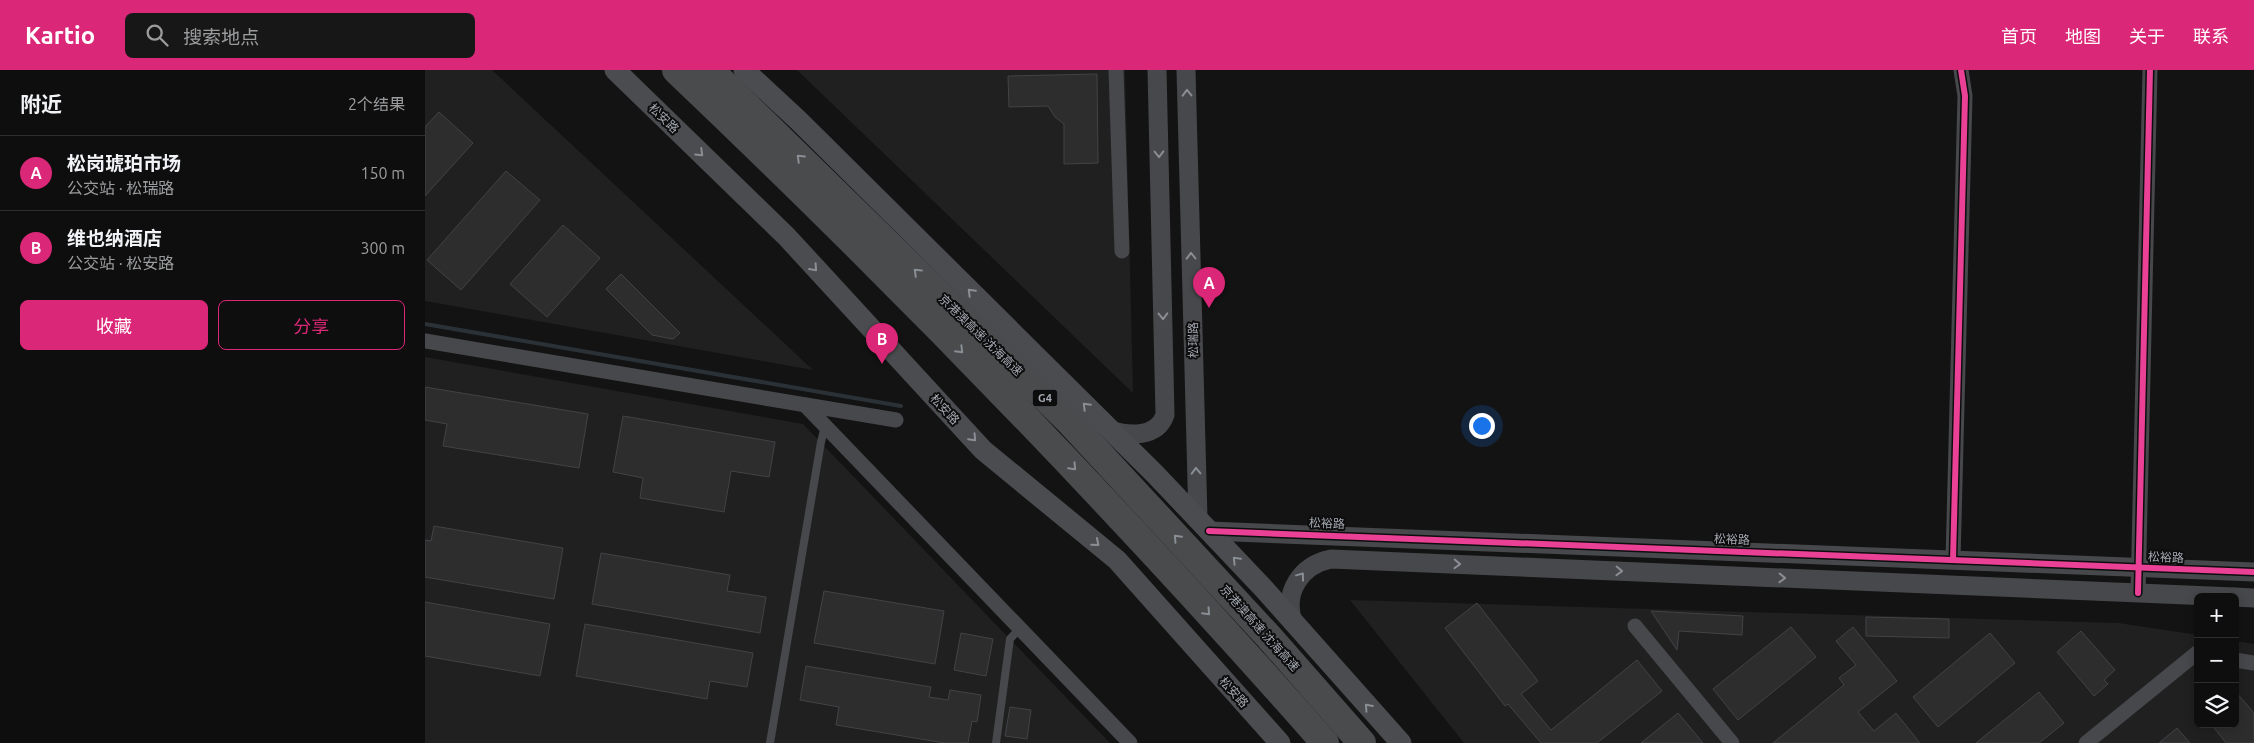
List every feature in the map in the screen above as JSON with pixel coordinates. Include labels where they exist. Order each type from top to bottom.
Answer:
[{"type":"highway","name":"京港澳高速 沈海高速","points":[[676,70],[799,187],[1021,412],[1239,645],[1325,743]]},
{"type":"highway","name":"京港澳高速 沈海高速","points":[[711,70],[1070,422],[1269,637],[1362,743]]},
{"type":"main road","name":"松安路","points":[[615,70],[787,237],[983,450],[1117,560],[1280,743]]},
{"type":"main road","points":[[745,70],[798,120],[1203,525],[1401,743]]},
{"type":"street","points":[[1116,70],[1121,251]]},
{"type":"street","points":[[1110,430],[1123,434],[1148,432],[1160,426],[1165,415],[1157,70]]},
{"type":"street","name":"松瑞路","points":[[1186,70],[1203,525]]},
{"type":"street","points":[[1953,560],[1965,96],[1961,70]]},
{"type":"street","points":[[2139,593],[2150,70]]},
{"type":"street","points":[[425,341],[896,420]]},
{"type":"street","points":[[805,405],[1130,743]]},
{"type":"street","name":"松裕路","points":[[1203,525],[2254,572]]},
{"type":"street","points":[[1293,622],[1290,603],[1293,588],[1300,576],[1312,565],[1331,559],[2194,595]]},
{"type":"street","points":[[2239,597],[2254,598]]},
{"type":"street","points":[[1635,626],[1732,743]]},
{"type":"street","points":[[2085,743],[2194,655]]},
{"type":"street","points":[[2239,661],[2254,664]]},
{"type":"lane","points":[[770,743],[825,426]]},
{"type":"lane","points":[[996,743],[1010,639],[1020,628]]},
{"type":"shaded area","points":[[425,70],[492,70],[813,370],[425,301]]},
{"type":"shaded area","points":[[797,70],[1125,70],[1133,393]]},
{"type":"shaded area","points":[[425,357],[803,424],[1110,743],[425,743]]},
{"type":"shaded area","points":[[1350,600],[2118,623],[2194,634],[2194,728],[2239,728],[2239,642],[2254,644],[2254,743],[1464,743]]},
{"type":"building","points":[[1097,74],[1098,163],[1064,164],[1064,124],[1055,117],[1048,106],[1009,107],[1008,76]]},
{"type":"building","points":[[439,112],[473,143],[425,196],[425,127]]},
{"type":"building","points":[[506,171],[540,200],[461,290],[427,260]]},
{"type":"building","points":[[563,225],[600,258],[547,317],[510,284]]},
{"type":"building","points":[[621,274],[680,333],[673,339],[652,335],[606,289]]},
{"type":"building","points":[[425,387],[588,414],[579,468],[443,446],[447,424],[425,420]]},
{"type":"building","points":[[623,416],[775,442],[769,477],[731,471],[724,512],[640,498],[643,478],[613,472]]},
{"type":"building","points":[[434,526],[563,548],[554,599],[425,577],[425,540],[431,541]]},
{"type":"building","points":[[601,553],[730,575],[727,591],[766,597],[760,633],[592,604]]},
{"type":"building","points":[[824,591],[944,611],[935,664],[814,643]]},
{"type":"building","points":[[425,602],[550,624],[540,676],[425,656]]},
{"type":"building","points":[[1477,603],[1538,681],[1521,694],[1551,730],[1637,660],[1662,691],[1597,743],[1541,743],[1508,704],[1505,706],[1445,628]]},
{"type":"building","points":[[1651,611],[1743,616],[1742,635],[1679,631],[1677,650]]},
{"type":"building","points":[[1866,617],[1949,619],[1949,638],[1866,636]]},
{"type":"building","points":[[585,624],[753,653],[747,687],[710,681],[707,699],[576,676]]},
{"type":"building","points":[[1791,627],[1816,657],[1738,720],[1713,689]]},
{"type":"building","points":[[1853,627],[1897,681],[1858,712],[1874,731],[1896,713],[1920,743],[1773,743],[1844,685],[1839,678],[1856,665],[1836,641]]},
{"type":"building","points":[[2081,631],[2115,670],[2104,680],[2108,684],[2094,696],[2057,652]]},
{"type":"building","points":[[961,633],[993,639],[986,676],[954,670]]},
{"type":"building","points":[[1990,633],[2015,663],[1938,727],[1913,697]]},
{"type":"building","points":[[806,666],[931,687],[929,697],[948,700],[950,690],[981,695],[977,722],[972,721],[968,743],[945,743],[836,725],[839,707],[800,700]]},
{"type":"building","points":[[2039,692],[2064,723],[2039,743],[1976,743]]},
{"type":"building","points":[[2239,696],[2254,713],[2254,743],[2226,743],[2214,728],[2239,728]]},
{"type":"building","points":[[1010,707],[1031,710],[1027,739],[1005,736]]},
{"type":"building","points":[[1678,713],[1703,743],[1641,743]]},
{"type":"building","points":[[2177,728],[2190,743],[2159,743]]},
{"type":"waterway","points":[[425,324],[901,406]]},
{"type":"cycle path","points":[[1953,560],[1965,96],[1961,70]]},
{"type":"cycle path","points":[[2138,593],[2150,70]]},
{"type":"cycle path","points":[[1209,531],[2254,572]]},
{"type":"place","name":"松岗琥珀市场","points":[[1209,308]]},
{"type":"place","name":"维也纳酒店","points":[[882,364]]}]
